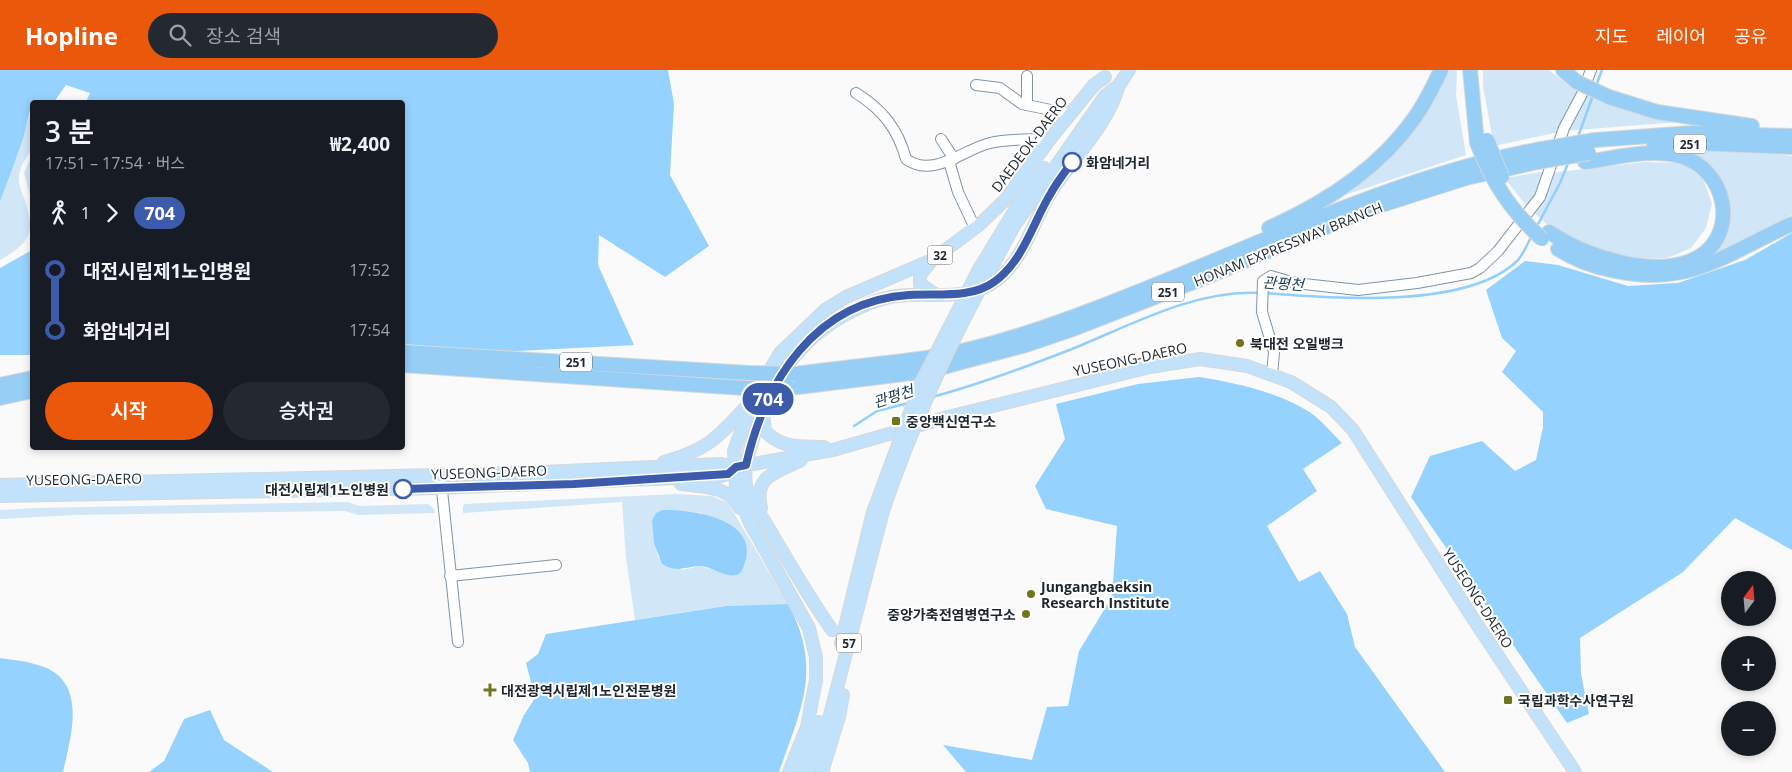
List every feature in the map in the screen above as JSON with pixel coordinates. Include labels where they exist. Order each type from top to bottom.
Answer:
[{"type":"highway","points":[[1070,318],[1079,308],[1282,222],[1341,189],[1376,162],[1394,144],[1413,120],[1441,70]]},
{"type":"highway","points":[[1470,70],[1489,173],[1503,197],[1523,222],[1577,259],[1607,269],[1639,275],[1666,276],[1698,269],[1792,224]]},
{"type":"highway","points":[[1479,70],[1482,142]]},
{"type":"highway","points":[[1563,70],[1577,82],[1609,97],[1657,112],[1792,134]]},
{"type":"highway","name":"HONAM EXPRESSWAY BRANCH","points":[[405,365],[743,388],[790,388],[928,371],[1026,345],[1073,329],[1200,280],[1368,209],[1443,184],[1459,186],[1595,140],[1692,132],[1792,134]]},
{"type":"highway","name":"251","points":[[1587,158],[1691,144],[1792,148]]},
{"type":"highway","points":[[1536,161],[1669,154],[1699,164],[1712,176],[1721,193],[1722,219],[1710,248],[1696,259],[1679,264],[1655,266],[1627,263],[1595,255],[1546,236]]},
{"type":"highway","name":"HONAM EXPRESSWAY BRANCH","points":[[405,352],[748,373],[795,374],[928,358],[975,347],[1070,318],[1364,199],[1464,166],[1536,161]]},
{"type":"highway","points":[[0,385],[30,378]]},
{"type":"highway","points":[[0,398],[30,391]]},
{"type":"main road","name":"DAEDEOK-DAERO","points":[[983,272],[1105,96],[1118,85],[1129,70]]},
{"type":"main road","name":"DAEDEOK-DAERO","points":[[983,272],[1018,205],[1102,90],[1108,74]]},
{"type":"main road","name":"DAEDEOK-DAERO","points":[[741,466],[734,451],[758,404],[780,353],[825,310],[846,297],[932,260],[975,228],[1006,199],[1070,114],[1094,85],[1108,74]]},
{"type":"main road","name":"DAEDEOK-DAERO","points":[[758,404],[798,350],[825,326],[857,308],[888,297],[959,294],[985,288],[1010,268],[1050,193],[1113,104],[1118,85]]},
{"type":"main road","points":[[932,260],[920,275],[920,284],[935,294]]},
{"type":"main road","name":"57","points":[[798,772],[827,700],[878,512],[924,401],[983,272]]},
{"type":"main road","name":"YUSEONG-DAERO","points":[[0,485],[441,475],[720,464],[741,466],[842,448],[948,417],[1150,366],[1200,359],[1247,366],[1291,382],[1331,407],[1353,430],[1467,609],[1575,772]]},
{"type":"main road","points":[[749,520],[737,491],[741,466],[758,422],[750,424],[748,419],[758,404]]},
{"type":"main road","points":[[758,404],[765,431],[778,442],[786,446],[842,448]]},
{"type":"main road","name":"32","points":[[629,468],[663,462],[700,450],[758,404]]},
{"type":"main road","points":[[764,520],[758,496],[763,481],[768,476],[810,455]]},
{"type":"main road","points":[[741,466],[746,486],[764,520],[808,597],[832,630]]},
{"type":"main road","name":"YUSEONG-DAERO","points":[[0,496],[442,488],[649,480],[721,476],[741,466]]},
{"type":"main road","points":[[649,480],[722,490],[736,500],[809,628],[816,657],[816,680],[807,727],[789,772]]},
{"type":"main road","name":"57","points":[[808,772],[817,753],[832,707],[878,512]]},
{"type":"main road","points":[[822,772],[839,717],[843,694]]},
{"type":"street","points":[[1272,376],[1274,352],[1262,312],[1263,281],[1271,276],[1295,283],[1358,290],[1417,283],[1471,273],[1480,268],[1498,252],[1540,197],[1564,128],[1581,96],[1591,70]]},
{"type":"street","points":[[1027,76],[1027,105]]},
{"type":"street","points":[[976,84],[1000,88],[1016,100],[1027,105],[1070,114]]},
{"type":"street","points":[[856,93],[874,104],[893,125],[908,161],[922,166],[951,160],[990,143],[1050,140]]},
{"type":"street","points":[[942,139],[951,160],[958,192],[975,228]]},
{"type":"street","points":[[441,475],[458,642]]},
{"type":"street","points":[[450,576],[556,565]]},
{"type":"shaded area","points":[[0,70],[668,70],[674,104],[670,175],[709,246],[665,277],[599,235],[598,265],[634,345],[499,352],[405,344],[405,100],[87,100],[90,93],[66,85],[55,100],[30,100],[30,110],[23,139],[0,202]]},
{"type":"shaded area","points":[[1445,70],[1457,70],[1456,95],[1466,155],[1336,198],[1374,169]]},
{"type":"shaded area","points":[[1483,70],[1549,70],[1578,90],[1611,104],[1679,122],[1564,131],[1494,146],[1483,87]]},
{"type":"shaded area","points":[[30,115],[30,151],[21,168],[19,178],[28,210],[30,228],[28,235],[19,248],[0,260],[0,202]]},
{"type":"shaded area","points":[[1691,151],[1742,151],[1792,156],[1792,215],[1731,248],[1703,259],[1721,233],[1722,184],[1709,164]]},
{"type":"shaded area","points":[[30,160],[30,196],[24,173]]},
{"type":"shaded area","points":[[1645,162],[1683,163],[1703,179],[1712,203],[1706,228],[1691,248],[1667,258],[1631,259],[1601,253],[1554,231],[1532,211],[1550,173]]},
{"type":"shaded area","points":[[1547,171],[1538,196],[1527,207],[1505,178]]},
{"type":"shaded area","points":[[1792,233],[1792,550],[1735,518],[1683,572],[1580,638],[1581,674],[1589,714],[1567,723],[1411,497],[1430,456],[1482,441],[1515,471],[1536,460],[1543,427],[1543,412],[1502,372],[1516,351],[1502,338],[1486,290],[1525,261],[1558,265],[1628,286],[1678,283],[1745,260]]},
{"type":"shaded area","points":[[30,251],[30,355],[0,355],[0,268]]},
{"type":"shaded area","points":[[1199,377],[1242,385],[1285,399],[1311,413],[1342,443],[1303,469],[1317,491],[1267,526],[1299,582],[1320,571],[1347,614],[1355,647],[1445,772],[966,772],[943,745],[1032,760],[1047,707],[1068,706],[1079,651],[1112,597],[1117,526],[1046,509],[1035,486],[1065,439],[1056,404],[1138,384]]},
{"type":"shaded area","points":[[676,494],[712,496],[728,503],[788,604],[726,606],[635,620],[626,558],[622,502],[463,513],[463,506],[465,504]],"holes":[[[662,510],[702,513],[730,574],[699,566],[683,570],[658,557],[652,520],[656,513]]]},
{"type":"shaded area","points":[[348,502],[359,506],[428,504],[434,509],[435,513],[358,515],[345,511],[75,515],[0,519],[0,510],[35,508]]},
{"type":"shaded area","points":[[662,510],[704,514],[731,525],[741,534],[746,545],[746,559],[741,572],[737,575],[727,575],[699,566],[676,569],[662,564],[654,543],[652,520],[656,513]]},
{"type":"shaded area","points":[[788,604],[799,627],[804,648],[805,688],[795,728],[779,772],[530,772],[528,763],[513,740],[524,715],[535,698],[526,663],[538,654],[546,634],[726,606]]},
{"type":"shaded area","points":[[0,658],[38,665],[54,672],[65,683],[73,710],[70,742],[63,772],[0,772]]},
{"type":"shaded area","points":[[210,710],[224,740],[273,772],[149,772],[164,761],[184,719]]},
{"type":"waterway","name":"관평천","points":[[1596,86],[1602,70]]},
{"type":"waterway","name":"관평천","points":[[1578,137],[1593,95]]},
{"type":"waterway","name":"관평천","points":[[1536,228],[1560,183],[1569,161]]},
{"type":"waterway","name":"관평천","points":[[1266,293],[1325,297],[1397,297],[1432,294],[1465,287],[1494,277],[1517,261],[1532,235]]},
{"type":"waterway","name":"관평천","points":[[932,397],[1020,369],[1164,310],[1212,297],[1236,293],[1260,293]]},
{"type":"waterway","name":"관평천","points":[[854,426],[877,411],[909,403]]},
{"type":"bus line","name":"704","points":[[403,489],[574,484],[679,479],[728,474],[736,467],[746,465],[763,407],[784,368],[798,350],[825,326],[857,308],[888,297],[959,294],[985,288],[995,282],[1010,268],[1050,193],[1072,162]]},
{"type":"place","name":"화암네거리","points":[[1072,162]]},
{"type":"place","name":"북대전 오일뱅크","points":[[1240,343]]},
{"type":"place","name":"중앙백신연구소","points":[[896,421]]},
{"type":"place","name":"대전시립제1노인병원","points":[[403,489]]},
{"type":"place","name":"Jungangbaeksin Research Institute","points":[[1031,594]]},
{"type":"place","name":"중앙가축전염병연구소","points":[[1026,614]]},
{"type":"place","name":"대전광역시립제1노인전문병원","points":[[490,690]]},
{"type":"place","name":"국립과학수사연구원","points":[[1508,700]]}]
